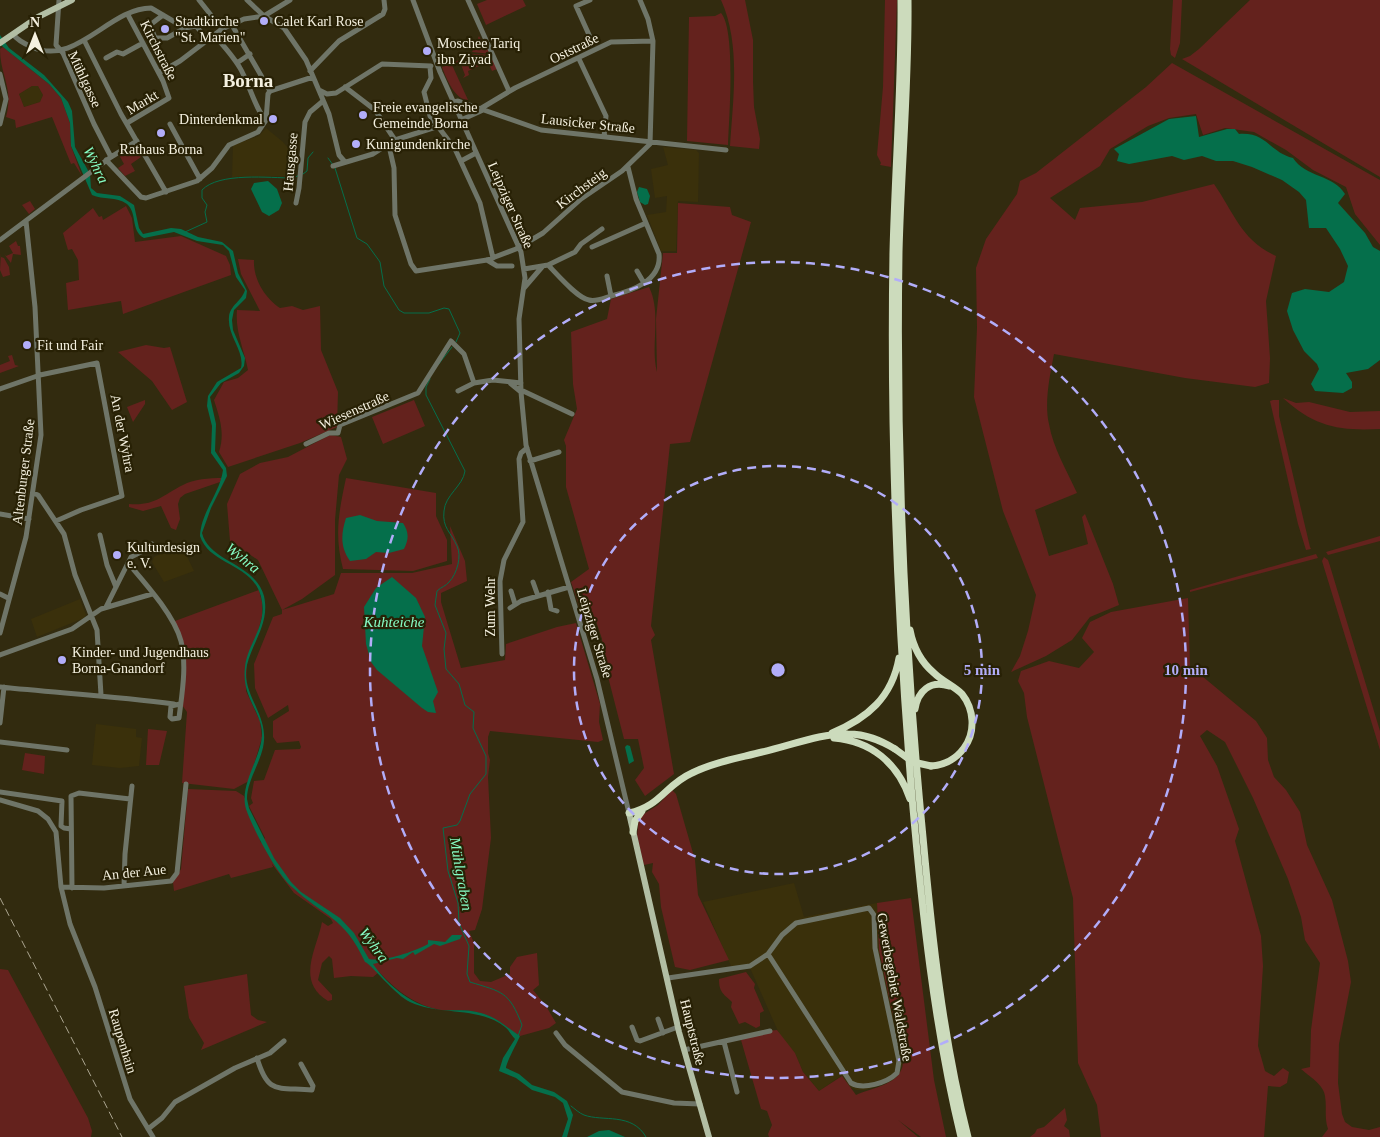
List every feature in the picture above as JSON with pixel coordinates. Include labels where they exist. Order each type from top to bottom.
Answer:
[{"type":"highway","points":[[901,0],[892,333],[895,505],[901,647],[914,811],[935,1002],[961,1137]]},
{"type":"highway","points":[[908,0],[899,334],[900,461],[906,610],[926,874],[941,1001],[968,1137]]},
{"type":"highway","points":[[820,737],[847,734],[864,735],[882,741],[913,762],[931,766],[950,761],[968,744],[972,732],[972,718],[969,706],[954,688],[934,673],[918,654],[910,633],[906,610]]},
{"type":"highway","points":[[629,814],[654,804],[677,782],[692,773],[713,765],[820,737],[851,725],[870,712],[884,697],[895,677],[901,647]]},
{"type":"highway","points":[[913,722],[917,700],[924,689],[939,684],[954,688]]},
{"type":"highway","points":[[820,737],[842,739],[863,744],[884,757],[902,779],[914,811]]},
{"type":"highway","points":[[633,832],[638,815],[644,809]]},
{"type":"main road","points":[[0,43],[59,3],[72,0]]},
{"type":"main road","name":"Hauptstraße","points":[[629,814],[678,1026],[709,1137]]},
{"type":"street","points":[[199,0],[222,30]]},
{"type":"street","points":[[159,73],[180,61],[207,39],[232,24],[244,19],[264,16],[290,0]]},
{"type":"street","points":[[310,70],[339,41],[383,14],[385,9],[384,0]]},
{"type":"street","name":"Leipziger Straße","points":[[413,0],[453,102],[519,247],[524,269],[524,289],[520,319],[520,389],[527,448],[597,679],[629,814]]},
{"type":"street","points":[[468,0],[509,91]]},
{"type":"street","points":[[590,0],[576,6],[590,37]]},
{"type":"street","points":[[640,0],[648,19],[652,42],[651,141]]},
{"type":"street","points":[[251,1],[264,16],[284,28],[310,70],[329,114],[339,155],[345,162]]},
{"type":"street","name":"Mühlgasse","points":[[59,3],[56,45],[63,53],[108,159],[140,197],[166,192],[200,179],[212,168],[226,148],[234,142],[256,134],[266,120]]},
{"type":"street","points":[[10,36],[48,52],[60,50],[148,8],[185,28]]},
{"type":"street","points":[[163,15],[150,25],[155,38],[167,38],[185,28],[196,26],[207,39]]},
{"type":"street","name":"Kirchstraße","points":[[128,16],[169,95]]},
{"type":"street","points":[[232,24],[270,91]]},
{"type":"street","points":[[214,35],[237,63],[266,120]]},
{"type":"street","points":[[84,40],[127,123]]},
{"type":"street","name":"Oststraße","points":[[461,120],[509,91],[611,42],[652,42]]},
{"type":"street","points":[[106,58],[117,52],[123,54],[142,43]]},
{"type":"street","points":[[237,63],[250,54]]},
{"type":"street","points":[[579,59],[606,116],[604,137]]},
{"type":"street","points":[[319,90],[332,94],[382,64],[430,67],[437,64]]},
{"type":"street","points":[[430,67],[430,78],[424,94],[430,116],[436,127],[450,141],[461,160],[482,208],[490,259],[500,267],[512,266]]},
{"type":"street","points":[[0,74],[6,99],[0,124]]},
{"type":"street","points":[[266,120],[267,97],[270,91],[313,78]]},
{"type":"street","points":[[345,87],[375,110],[395,140]]},
{"type":"street","name":"Markt","points":[[166,192],[127,123],[168,100],[169,95]]},
{"type":"street","points":[[255,99],[267,97]]},
{"type":"street","name":"Hausgasse","points":[[296,202],[300,180],[303,134],[307,116],[323,101]]},
{"type":"street","name":"Lausicker Straße","points":[[453,102],[458,101],[532,128],[726,150]]},
{"type":"street","points":[[170,124],[200,179]]},
{"type":"street","points":[[334,166],[373,154],[389,146],[395,140],[436,127]]},
{"type":"street","points":[[0,240],[108,159],[137,141]]},
{"type":"street","name":"Kirchsteig","points":[[490,259],[519,247],[543,233],[581,199],[628,167],[648,148],[651,141]]},
{"type":"street","points":[[389,146],[394,168],[395,215],[413,269],[420,272],[490,259]]},
{"type":"street","points":[[461,160],[476,154]]},
{"type":"street","points":[[548,265],[582,297],[591,301],[632,290],[644,283],[654,272],[659,259],[636,199],[628,167]]},
{"type":"street","name":"Altenburger Straße","points":[[0,633],[8,598],[21,560],[41,435],[40,375],[26,221]]},
{"type":"street","points":[[592,247],[646,223]]},
{"type":"street","points":[[524,269],[548,265],[575,252],[581,244],[602,229]]},
{"type":"street","points":[[524,289],[542,267]]},
{"type":"street","points":[[636,271],[644,283]]},
{"type":"street","points":[[607,276],[611,296]]},
{"type":"street","name":"Wiesenstraße","points":[[306,444],[338,432],[340,425],[418,393],[451,341],[464,354],[474,383]]},
{"type":"street","name":"An der Wyhra","points":[[40,375],[97,363],[122,490],[122,496],[119,498],[56,521]]},
{"type":"street","points":[[0,389],[40,375]]},
{"type":"street","points":[[458,391],[474,383],[493,380],[510,383],[572,414]]},
{"type":"street","name":"Zum Wehr","points":[[502,654],[500,580],[504,560],[522,525],[519,459],[521,453],[527,448]]},
{"type":"street","points":[[530,461],[560,452]]},
{"type":"street","points":[[33,493],[38,495],[64,534],[75,575],[97,630],[100,694]]},
{"type":"street","points":[[0,514],[29,518]]},
{"type":"street","points":[[100,535],[107,565],[116,587]]},
{"type":"street","points":[[106,607],[131,557],[149,548],[152,544]]},
{"type":"street","points":[[0,723],[2,687],[68,695],[100,694],[177,704],[183,671],[181,642],[173,623],[128,563]]},
{"type":"street","points":[[533,582],[538,596]]},
{"type":"street","points":[[511,592],[513,606],[548,592],[569,587]]},
{"type":"street","points":[[0,655],[72,629],[106,607],[150,592]]},
{"type":"street","points":[[548,592],[551,609],[557,611]]},
{"type":"street","points":[[0,594],[8,598]]},
{"type":"street","points":[[0,742],[67,750]]},
{"type":"street","name":"An der Aue","points":[[61,887],[166,883],[175,878],[186,784]]},
{"type":"street","points":[[124,886],[132,786]]},
{"type":"street","points":[[0,792],[62,801],[61,826],[71,828]]},
{"type":"street","points":[[72,888],[71,796],[78,793],[130,799]]},
{"type":"street","name":"Raupenhain","points":[[0,800],[30,807],[43,815],[53,826],[58,840],[61,887],[70,924],[83,957],[130,1100],[153,1137]]},
{"type":"street","name":"Gewerbegebiet Waldstraße","points":[[668,978],[750,966],[768,954],[782,935],[796,923],[864,908],[871,909],[874,915],[875,948],[899,1061],[897,1073],[868,1086],[857,1086],[851,1083],[768,954]]},
{"type":"street","points":[[658,1018],[663,1033]]},
{"type":"street","points":[[632,1027],[637,1040],[640,1042],[678,1026]]},
{"type":"street","points":[[684,1050],[770,1032]]},
{"type":"street","points":[[556,1033],[565,1045],[622,1092],[674,1103],[700,1104]]},
{"type":"street","points":[[148,1129],[162,1118],[175,1102],[257,1058],[270,1053],[284,1042]]},
{"type":"street","points":[[724,1042],[737,1092]]},
{"type":"street","points":[[257,1058],[266,1083],[272,1086],[312,1090],[313,1086],[301,1064]]},
{"type":"shaded area","points":[[487,0],[523,0],[526,6],[486,25],[477,4]]},
{"type":"shaded area","points":[[721,0],[745,0],[753,40],[754,107],[760,139],[759,149],[730,146],[734,91],[733,53],[727,17]]},
{"type":"shaded area","points":[[885,0],[897,0],[891,167],[880,165],[881,163],[877,155],[883,87]]},
{"type":"shaded area","points":[[1173,0],[1182,0],[1180,43],[1175,58],[1171,55],[1170,49]]},
{"type":"shaded area","points":[[1250,0],[1380,0],[1380,177],[1182,59],[1199,49]]},
{"type":"shaded area","points":[[721,13],[726,22],[730,55],[728,145],[687,141],[689,17],[715,16]]},
{"type":"shaded area","points":[[479,36],[481,40],[486,41],[492,54],[472,52]]},
{"type":"shaded area","points":[[3,47],[49,84],[61,98],[70,123],[71,146],[82,176],[74,163],[71,164],[52,117],[16,128],[15,120],[6,117],[8,90],[0,49]],"holes":[[[32,86],[38,86],[43,95],[40,102],[24,107],[19,94]]]},
{"type":"shaded area","points":[[474,54],[491,55],[497,69],[492,71],[488,62],[468,71],[469,75],[463,78],[465,75],[460,62],[452,65],[468,100],[463,99],[455,92],[442,67]]},
{"type":"shaded area","points":[[1172,63],[1380,180],[1380,245],[1355,214],[1346,187],[1313,170],[1286,150],[1254,132],[1225,128],[1203,135],[1196,114],[1169,118],[1148,126],[1110,149],[1100,166],[1050,198],[1075,220],[1080,208],[1142,202],[1214,184],[1233,216],[1247,234],[1264,250],[1276,256],[1266,301],[1270,358],[1269,383],[1255,387],[1185,378],[1054,354],[1048,389],[1048,416],[1057,451],[1077,493],[1035,510],[1049,556],[1088,544],[1082,517],[1085,514],[1113,584],[1119,605],[1090,617],[1072,640],[1046,656],[1011,672],[1020,656],[1036,595],[1003,511],[974,397],[977,328],[976,268],[986,239],[1017,194],[1020,181],[1036,173],[1146,87]]},
{"type":"shaded area","points":[[32,86],[38,86],[43,95],[40,102],[24,107],[19,94]]},
{"type":"shaded area","points":[[266,128],[289,149],[290,156],[293,155],[294,176],[232,177],[233,145],[259,136]]},
{"type":"shaded area","points":[[135,146],[141,157],[131,164],[135,171],[125,176],[118,168],[124,164],[119,155]]},
{"type":"shaded area","points":[[663,147],[696,150],[699,153],[698,202],[678,201],[676,251],[661,251],[647,215],[666,212],[667,196],[655,198],[651,169],[668,165]]},
{"type":"shaded area","points":[[30,201],[35,209],[29,214],[22,205]]},
{"type":"shaded area","points":[[678,203],[730,207],[732,215],[751,222],[690,442],[670,444],[651,626],[655,635],[651,640],[674,774],[645,796],[635,780],[644,768],[638,739],[624,739],[603,657],[602,639],[596,621],[584,620],[571,582],[589,569],[566,487],[566,446],[564,440],[577,409],[573,384],[571,332],[607,319],[611,299],[649,287],[655,308],[655,362],[657,372],[656,319],[663,253],[677,253]]},
{"type":"shaded area","points":[[126,206],[132,218],[135,242],[181,236],[226,256],[230,265],[231,275],[123,314],[121,301],[68,310],[66,283],[79,280],[78,260],[72,249],[68,250],[63,233],[93,208],[99,217],[102,216],[103,220]]},
{"type":"shaded area","points":[[16,241],[18,246],[20,246],[21,255],[13,254],[11,263],[4,254],[6,256],[13,253],[9,246]]},
{"type":"shaded area","points":[[1,253],[1,257],[4,258],[9,267],[10,275],[3,277],[0,270]]},
{"type":"shaded area","points":[[238,259],[254,260],[254,267],[261,287],[269,299],[280,308],[292,306],[303,310],[320,306],[321,350],[338,392],[337,427],[300,443],[228,467],[219,452],[222,432],[214,400],[224,382],[238,378],[248,370],[239,333],[237,310],[260,311],[241,274]]},
{"type":"shaded area","points":[[146,345],[170,347],[187,402],[172,410],[152,381],[118,352]]},
{"type":"shaded area","points":[[12,355],[15,365],[19,366],[0,373],[0,365],[10,361],[8,356]]},
{"type":"shaded area","points":[[1283,398],[1296,403],[1309,402],[1350,412],[1380,411],[1380,429],[1352,429],[1328,425],[1306,415]]},
{"type":"shaded area","points":[[145,400],[145,404],[133,422],[127,407]]},
{"type":"shaded area","points":[[414,400],[425,426],[383,444],[372,417]]},
{"type":"shaded area","points":[[1279,400],[1279,416],[1311,549],[1306,550],[1298,524],[1270,401]]},
{"type":"shaded area","points":[[330,435],[341,437],[347,459],[339,475],[335,520],[335,575],[302,599],[282,610],[258,560],[230,541],[227,504],[240,474],[260,463],[288,457]]},
{"type":"shaded area","points":[[222,478],[220,482],[185,494],[180,498],[178,504],[180,519],[176,530],[171,528],[161,506],[143,511],[129,507],[129,504],[152,502],[192,481]]},
{"type":"shaded area","points":[[346,478],[436,493],[436,516],[447,540],[447,561],[413,571],[343,569],[340,557],[338,523]]},
{"type":"shaded area","points":[[450,526],[465,561],[467,581],[441,593],[441,602],[461,668],[505,660],[506,644],[557,627],[576,623],[600,704],[599,722],[603,740],[598,742],[490,731],[488,737],[490,760],[488,777],[491,838],[482,909],[475,930],[469,931],[474,943],[474,973],[480,981],[491,982],[510,974],[510,967],[517,957],[537,953],[539,985],[533,990],[546,1006],[556,1023],[549,1028],[520,1036],[497,1020],[486,1015],[471,1011],[432,1008],[407,996],[379,972],[373,977],[351,976],[334,978],[332,959],[329,956],[322,963],[318,980],[332,995],[332,1000],[328,1001],[318,993],[312,984],[310,974],[313,954],[322,922],[328,926],[333,923],[331,919],[294,893],[272,864],[273,867],[231,878],[229,874],[174,891],[173,882],[181,869],[188,789],[236,791],[244,796],[261,843],[265,838],[249,806],[253,803],[251,798],[254,781],[264,780],[275,750],[300,749],[301,747],[299,741],[277,743],[273,737],[273,721],[289,711],[288,705],[268,718],[255,688],[254,664],[273,617],[282,614],[282,610],[334,594],[341,573],[412,573],[452,564]]},
{"type":"shaded area","points":[[1380,536],[1380,541],[1328,555],[1326,552]]},
{"type":"shaded area","points":[[181,544],[194,571],[164,582],[152,562],[154,557]]},
{"type":"shaded area","points":[[1316,554],[1318,558],[1190,592],[1190,590]]},
{"type":"shaded area","points":[[1324,557],[1328,560],[1330,566],[1380,731],[1380,750],[1322,561]]},
{"type":"shaded area","points":[[259,590],[262,602],[262,616],[257,636],[247,658],[246,691],[260,721],[262,738],[249,781],[234,789],[182,783],[187,712],[182,705],[185,672],[175,621]]},
{"type":"shaded area","points":[[1188,598],[1190,666],[1256,721],[1267,738],[1268,760],[1274,777],[1286,790],[1300,812],[1307,845],[1332,900],[1348,961],[1351,982],[1339,1044],[1338,1083],[1342,1114],[1345,1122],[1352,1127],[1369,1130],[1380,1127],[1380,1137],[1322,1137],[1328,1129],[1324,1092],[1316,1081],[1301,1069],[1310,1067],[1311,1030],[1320,963],[1305,940],[1301,917],[1288,879],[1253,798],[1225,742],[1207,730],[1200,736],[1217,766],[1239,829],[1235,841],[1261,936],[1263,966],[1258,1046],[1265,1071],[1274,1076],[1283,1068],[1289,1072],[1287,1083],[1280,1087],[1268,1086],[1264,1137],[1101,1137],[1097,1105],[1078,1063],[1073,898],[1027,717],[1024,693],[1018,681],[1021,671],[1049,661],[1079,668],[1094,652],[1082,638],[1090,622],[1111,612]]},
{"type":"shaded area","points":[[80,599],[86,615],[84,618],[37,637],[31,619]]},
{"type":"shaded area","points":[[96,724],[136,729],[136,737],[142,738],[139,766],[120,768],[92,765]]},
{"type":"shaded area","points":[[148,729],[167,731],[159,765],[146,765]]},
{"type":"shaded area","points":[[25,753],[45,756],[44,774],[22,770]]},
{"type":"shaded area","points":[[672,790],[676,794],[695,860],[698,895],[729,960],[690,970],[675,967],[661,907],[659,884],[652,872],[653,863],[644,865],[637,836],[639,817],[658,805]]},
{"type":"shaded area","points":[[794,883],[804,917],[877,903],[879,950],[903,1063],[899,1076],[893,1081],[866,1090],[857,1090],[849,1087],[841,1076],[819,1091],[803,1072],[795,1053],[781,1038],[750,968],[731,966],[703,902]]},
{"type":"shaded area","points":[[911,898],[934,1080],[946,1137],[921,1137],[898,1120],[918,1137],[769,1137],[768,1134],[772,1125],[767,1111],[761,1109],[741,1040],[767,1031],[777,1030],[795,1053],[803,1072],[819,1091],[842,1076],[856,1095],[892,1081],[901,1070],[903,1063],[879,950],[877,903]]},
{"type":"shaded area","points":[[0,969],[8,970],[88,1118],[92,1131],[91,1137],[0,1137]]},
{"type":"shaded area","points":[[746,972],[755,984],[754,988],[764,1011],[760,1013],[760,1026],[756,1028],[745,1022],[739,1024],[731,1007],[732,1002],[722,993],[719,984],[719,979]]},
{"type":"shaded area","points":[[247,974],[251,1015],[258,1020],[267,1022],[201,1050],[204,1043],[189,1018],[184,986]]},
{"type":"shaded area","points":[[1065,1108],[1067,1120],[1064,1126],[1069,1130],[1070,1137],[1030,1137],[1037,1129],[1044,1127]]},
{"type":"water","points":[[0,35],[9,48],[44,75],[68,102],[72,111],[75,147],[90,174],[91,188],[97,193],[120,196],[134,205],[139,228],[143,234],[171,228],[181,229],[198,237],[222,242],[233,251],[238,273],[247,291],[246,298],[234,310],[232,320],[233,330],[245,358],[244,366],[239,373],[221,383],[210,397],[216,424],[215,451],[226,468],[227,476],[211,508],[202,533],[206,543],[213,550],[252,576],[264,596],[265,615],[247,665],[246,674],[249,691],[263,725],[264,734],[260,759],[248,791],[249,808],[274,858],[291,882],[301,892],[340,918],[354,933],[369,959],[383,959],[400,955],[428,944],[428,940],[445,942],[452,935],[462,935],[460,939],[440,946],[434,944],[415,955],[413,952],[403,959],[397,958],[373,964],[394,988],[422,1005],[441,1010],[422,1006],[404,999],[365,962],[349,935],[333,918],[292,887],[279,872],[266,850],[246,809],[245,791],[262,736],[259,719],[246,687],[245,667],[246,659],[259,628],[262,602],[258,589],[252,580],[243,572],[213,554],[205,546],[200,536],[201,527],[223,470],[211,453],[212,426],[207,406],[208,396],[217,382],[241,368],[242,362],[231,331],[229,317],[245,290],[236,277],[229,251],[223,245],[197,241],[174,232],[144,238],[137,231],[132,212],[127,204],[118,200],[92,195],[71,146],[70,123],[61,98],[49,84],[3,47],[0,43]]},
{"type":"water","points":[[1196,116],[1199,137],[1227,129],[1235,129],[1239,134],[1256,136],[1278,151],[1293,158],[1305,169],[1334,183],[1345,194],[1338,203],[1365,233],[1373,247],[1380,251],[1380,360],[1368,369],[1346,373],[1352,382],[1352,388],[1343,393],[1315,391],[1311,384],[1319,369],[1317,364],[1304,351],[1293,330],[1287,311],[1292,293],[1305,289],[1329,292],[1344,282],[1348,266],[1340,249],[1326,228],[1309,228],[1306,200],[1299,192],[1282,180],[1233,161],[1216,161],[1202,156],[1184,160],[1172,156],[1129,164],[1117,161],[1119,154],[1114,149],[1169,119]]},
{"type":"water","points":[[268,181],[277,189],[282,203],[279,210],[269,216],[262,212],[251,189],[254,183]]},
{"type":"water","points":[[639,187],[647,189],[650,196],[648,204],[645,205],[640,202],[637,192]]},
{"type":"water","points":[[360,515],[377,521],[403,523],[408,536],[404,549],[389,553],[376,552],[366,559],[350,561],[343,545],[344,524],[346,518]]},
{"type":"water","name":"Kuhteiche","points":[[392,577],[416,598],[425,617],[422,646],[438,692],[433,701],[436,713],[428,712],[422,708],[377,670],[371,662],[366,644],[364,607],[376,588]]},
{"type":"water","points":[[627,745],[630,746],[634,761],[629,764],[625,747]]},
{"type":"water","points":[[443,1010],[471,1011],[487,1015],[497,1020],[520,1036],[506,1068],[519,1074],[532,1085],[554,1092],[567,1101],[573,1115],[567,1137],[562,1137],[568,1119],[563,1103],[555,1097],[532,1090],[516,1078],[499,1071],[503,1058],[515,1039],[506,1028],[495,1020],[483,1016]]},
{"type":"water","points":[[609,1130],[625,1137],[587,1137],[599,1131]]},
{"type":"waterway","name":"Mühlgraben","points":[[303,174],[307,171],[308,158],[313,152]]},
{"type":"waterway","name":"Mühlgraben","points":[[328,158],[333,165]]},
{"type":"waterway","name":"Mühlgraben","points":[[335,168],[357,238],[367,244],[380,262],[384,286],[399,310],[404,313],[429,313],[444,308],[449,309],[460,333],[456,342]]},
{"type":"waterway","name":"Mühlgraben","points":[[185,232],[207,222],[205,212],[207,205],[202,198],[202,190],[210,184],[232,178],[294,178],[299,175]]},
{"type":"waterway","name":"Mühlgraben","points":[[438,365],[452,347]]},
{"type":"waterway","name":"Mühlgraben","points":[[430,379],[426,387],[426,395],[465,471],[461,481],[447,500],[444,511],[444,522],[458,550],[458,565],[452,579],[437,591],[435,605],[446,633],[444,649],[446,669],[459,684],[465,705],[474,712],[473,728],[486,756],[486,774],[470,794],[460,821],[457,825],[443,828],[448,871],[458,903],[459,923],[469,946],[467,974],[470,982],[497,991],[508,999],[513,1005],[522,1025],[518,1036]]},
{"type":"waterway","name":"Mühlgraben","points":[[571,1106],[584,1115],[617,1119],[633,1124],[646,1137]]},
{"type":"railway","points":[[0,898],[122,1137]]},
{"type":"place","name":"Calet Karl Rose","points":[[264,21]]},
{"type":"place","name":"Stadtkirche \"St. Marien\"","points":[[165,29]]},
{"type":"place","name":"Moschee Tariq ibn Ziyad","points":[[427,51]]},
{"type":"place","name":"Freie evangelische Gemeinde Borna","points":[[363,115]]},
{"type":"place","name":"Dinterdenkmal","points":[[273,119]]},
{"type":"place","name":"Rathaus Borna","points":[[161,133]]},
{"type":"place","name":"Kunigundenkirche","points":[[356,144]]},
{"type":"place","name":"Fit und Fair","points":[[27,345]]},
{"type":"place","name":"Kulturdesign e. V.","points":[[117,555]]},
{"type":"place","name":"Kinder- und Jugendhaus Borna-Gnandorf","points":[[62,660]]},
{"type":"district","name":"Borna","points":[[248,80]]},
{"type":"water label","name":"Wyhra","points":[[96,165]]},
{"type":"water label","name":"Wyhra","points":[[243,558]]},
{"type":"water label","name":"Wyhra","points":[[374,945]]}]
